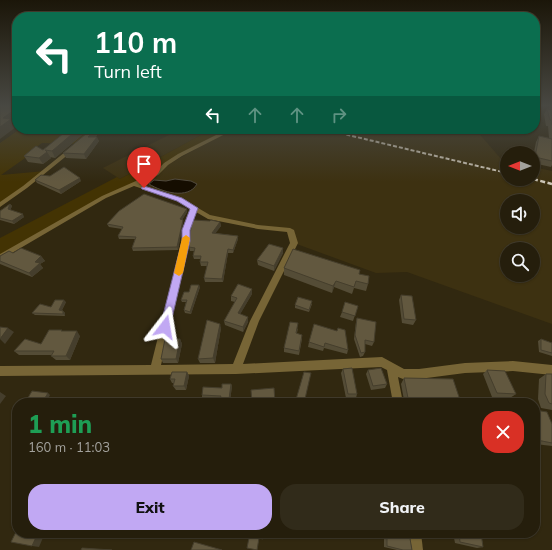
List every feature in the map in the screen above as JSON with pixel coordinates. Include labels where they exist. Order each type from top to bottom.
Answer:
[{"type":"street","points":[[0,257],[104,197],[156,174],[180,155],[222,134]]},
{"type":"street","points":[[0,205],[35,179],[77,144]]},
{"type":"street","points":[[133,184],[179,199],[208,216],[258,226],[290,230],[294,244],[258,312],[243,347],[236,369]]},
{"type":"street","points":[[155,370],[186,241],[186,230],[194,208]]},
{"type":"street","points":[[0,371],[236,369],[382,362],[403,374],[419,374],[489,366],[512,366],[552,370]]},
{"type":"street","points":[[392,369],[397,398]]},
{"type":"street","points":[[415,538],[416,550]]},
{"type":"shaded area","points":[[13,134],[89,134],[77,144],[42,143],[32,150],[28,156],[1,175],[45,171],[0,205],[0,143]]},
{"type":"shaded area","points":[[171,134],[203,134],[120,179],[103,168]]},
{"type":"shaded area","points":[[203,134],[222,134],[180,155],[156,174],[123,187],[0,257],[0,238],[117,177],[120,179]]},
{"type":"shaded area","points":[[223,134],[479,134],[500,158],[500,186],[540,186],[540,168],[552,171],[552,324],[407,272],[376,273],[294,243],[289,230],[208,217],[179,199],[133,184]]},
{"type":"shaded area","points":[[175,179],[191,181],[197,184],[188,192],[174,193],[161,190],[149,184],[154,180],[166,181]]},
{"type":"building","points":[[63,134],[72,134],[52,151],[45,150],[47,152],[39,158],[24,156],[36,146],[43,150]]},
{"type":"building","points":[[86,134],[91,134],[88,137],[97,137],[84,154],[63,153]]},
{"type":"building","points":[[539,136],[552,139],[552,161],[540,158],[540,146],[537,146]]},
{"type":"building","points":[[64,167],[80,178],[59,190],[35,180],[41,175],[50,176]]},
{"type":"building","points":[[144,194],[187,209],[180,219],[183,220],[177,247],[132,248],[136,237],[118,236],[123,227],[107,224],[119,211]]},
{"type":"building","points":[[10,204],[8,209],[23,214],[12,221],[0,218],[0,211]]},
{"type":"building","points":[[193,220],[211,220],[220,222],[212,233],[238,236],[233,250],[228,249],[222,279],[204,278],[208,262],[200,262],[201,256],[193,256],[195,248],[189,247]]},
{"type":"building","points":[[269,244],[283,248],[274,266],[257,260]]},
{"type":"building","points":[[21,248],[41,256],[35,262],[40,263],[29,273],[0,261],[0,256],[9,251],[13,253]]},
{"type":"building","points":[[293,249],[360,270],[359,274],[369,276],[368,284],[356,281],[354,287],[336,281],[333,286],[284,268]]},
{"type":"building","points":[[238,284],[252,289],[238,313],[248,317],[243,327],[224,321],[237,298],[231,296]]},
{"type":"building","points":[[191,285],[199,285],[190,312],[184,310],[187,300],[181,300],[184,292],[189,292]]},
{"type":"building","points":[[401,295],[412,296],[416,320],[404,319]]},
{"type":"building","points":[[298,297],[312,301],[309,310],[295,305]]},
{"type":"building","points":[[55,300],[64,300],[59,310],[63,311],[63,314],[32,313],[40,304],[51,307]]},
{"type":"building","points":[[345,302],[358,306],[355,316],[342,312]]},
{"type":"building","points":[[357,318],[376,322],[374,342],[365,340],[365,352],[361,353],[355,335]]},
{"type":"building","points":[[207,320],[220,324],[213,358],[198,359]]},
{"type":"building","points":[[290,322],[298,323],[296,333],[302,335],[299,351],[284,348]]},
{"type":"building","points":[[314,324],[337,331],[338,328],[345,330],[348,350],[325,343],[324,347],[309,342]]},
{"type":"building","points":[[0,327],[8,328],[0,339]]},
{"type":"building","points":[[49,330],[77,331],[66,356],[51,356],[54,351],[14,351],[25,339],[41,344]]},
{"type":"building","points":[[165,339],[180,339],[176,359],[161,359]]},
{"type":"building","points":[[541,339],[552,343],[552,353],[541,350]]},
{"type":"building","points":[[352,368],[357,394],[348,394],[343,369]]},
{"type":"building","points":[[381,368],[387,384],[373,386],[368,370]]},
{"type":"building","points":[[487,370],[505,371],[516,394],[497,393]]},
{"type":"building","points":[[172,372],[187,372],[184,386],[173,386],[175,379],[170,379]]},
{"type":"building","points":[[304,372],[311,373],[305,398],[296,398]]},
{"type":"building","points":[[546,374],[552,374],[552,404],[549,403],[545,394]]},
{"type":"building","points":[[404,378],[453,379],[459,398],[408,398]]},
{"type":"building","points":[[222,384],[231,384],[229,398],[202,395],[203,387],[222,388]]},
{"type":"building","points":[[274,388],[275,398],[252,398],[251,390]]},
{"type":"building","points":[[32,391],[48,393],[45,398],[28,398]]},
{"type":"building","points":[[540,411],[547,412],[552,424],[552,443],[540,441]]},
{"type":"building","points":[[13,538],[36,538],[32,546],[11,542]]},
{"type":"building","points":[[249,538],[259,538],[257,550],[247,548]]},
{"type":"building","points":[[387,538],[410,538],[412,550],[403,550],[387,546]]},
{"type":"building","points":[[460,538],[482,538],[483,547],[460,542]]},
{"type":"building","points":[[194,542],[222,550],[191,550]]},
{"type":"building","points":[[82,548],[112,550],[81,550]]},
{"type":"railway","points":[[344,134],[500,171]]},
{"type":"railway","points":[[540,181],[552,184]]},
{"type":"slow traffic","points":[[179,273],[186,238]]},
{"type":"route","points":[[144,188],[179,199],[194,208],[186,230],[186,241],[165,327]]}]
